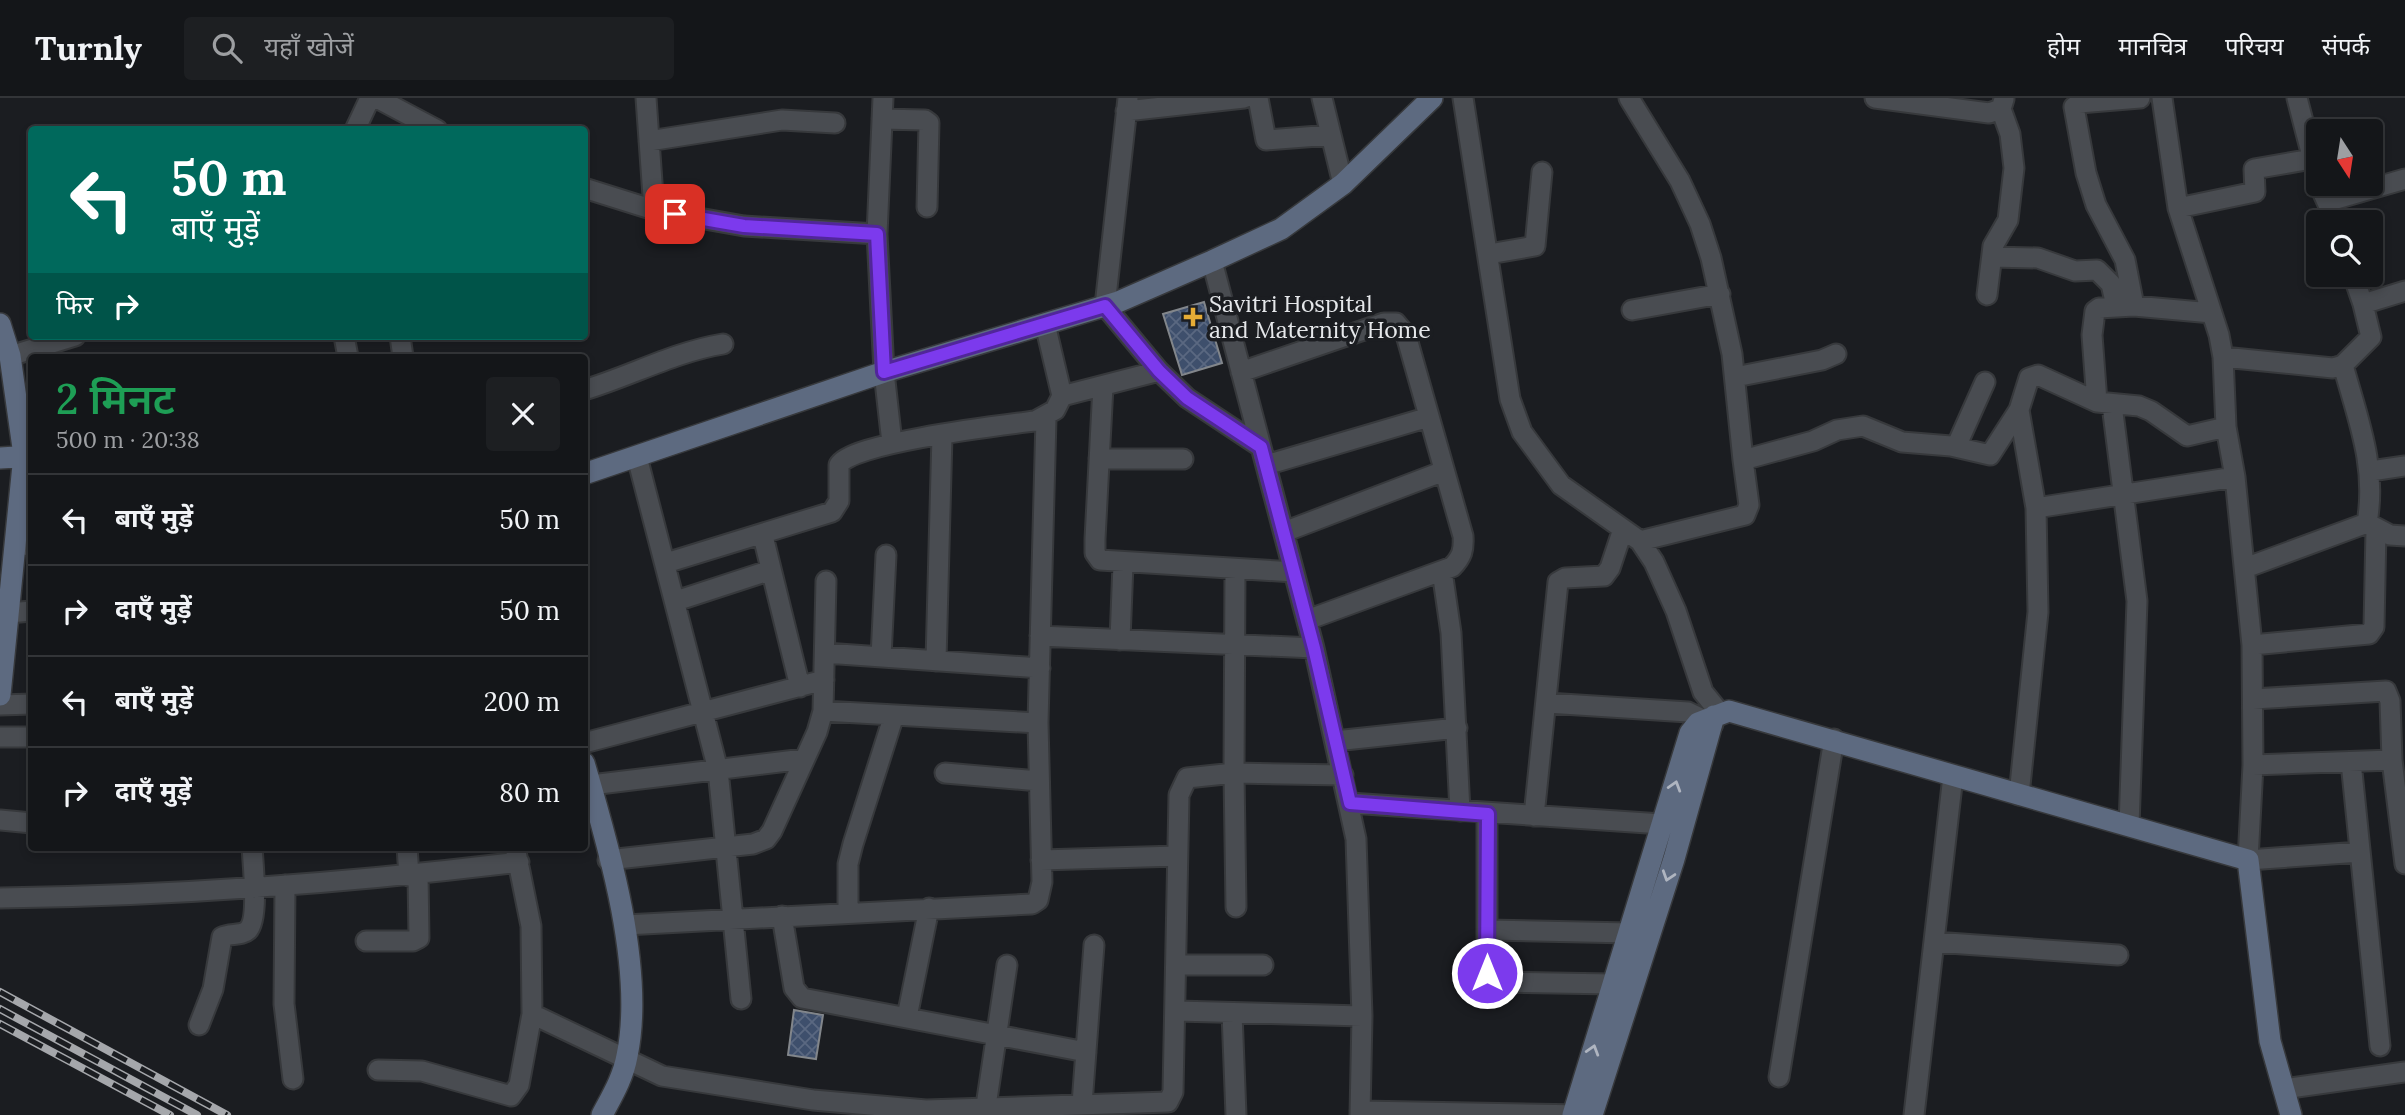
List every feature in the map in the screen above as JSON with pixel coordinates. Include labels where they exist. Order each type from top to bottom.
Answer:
[{"type":"street","points":[[357,126],[370,98]]},
{"type":"street","points":[[377,98],[430,126]]},
{"type":"street","points":[[646,98],[654,210]]},
{"type":"street","points":[[883,98],[877,234],[884,372],[892,443]]},
{"type":"street","points":[[1244,98],[1127,104],[1105,306],[1159,371],[1187,398],[1264,456],[1429,417]]},
{"type":"street","points":[[1258,98],[1266,140],[1331,135]]},
{"type":"street","points":[[1322,98],[1343,184]]},
{"type":"street","points":[[588,473],[884,372],[1105,306],[1212,261],[1281,229],[1343,184],[1432,98]]},
{"type":"street","points":[[1463,98],[1510,399],[1522,432],[1561,485],[1640,541],[1654,562],[1676,611],[1713,718],[1630,933],[1614,984],[1581,1114]]},
{"type":"street","points":[[1629,98],[1680,181],[1695,214],[1720,294],[1735,377],[1749,505],[1745,515],[1640,541]]},
{"type":"street","points":[[1875,98],[1937,101],[1989,113],[2003,103],[2014,168],[2008,220],[1995,240],[1987,295]]},
{"type":"street","points":[[2125,306],[2126,260],[2096,205],[2086,173],[2074,107],[2079,103],[2140,98]]},
{"type":"street","points":[[2162,98],[2178,208],[2212,313],[2223,357],[2226,427],[2235,477],[2252,645],[2253,765],[2248,860],[2270,1041],[2291,1115]]},
{"type":"street","points":[[2297,98],[2306,135]]},
{"type":"street","points":[[882,119],[920,120],[929,123],[927,207]]},
{"type":"street","points":[[649,141],[782,120],[835,122]]},
{"type":"street","points":[[2178,208],[2255,192],[2254,169],[2306,160]]},
{"type":"street","points":[[1489,254],[1535,246],[1542,172]]},
{"type":"street","points":[[2329,201],[2405,179]]},
{"type":"street","points":[[588,189],[654,210],[744,226],[877,234]]},
{"type":"street","points":[[2326,196],[2332,210]]},
{"type":"street","points":[[1992,257],[2038,258],[2075,271],[2097,270],[2111,284],[2125,306]]},
{"type":"street","points":[[1212,261],[1307,620],[1350,803],[1359,879],[1362,1016],[1360,1113],[1581,1114]]},
{"type":"street","points":[[2223,357],[2317,368],[2343,365],[2371,337],[2357,287]]},
{"type":"street","points":[[2363,304],[2405,291]]},
{"type":"street","points":[[1632,310],[1720,294]]},
{"type":"street","points":[[2130,826],[2138,632],[2135,572],[2123,495],[2104,404],[2093,321],[2099,308],[2125,306],[2212,313]]},
{"type":"street","points":[[1241,372],[1384,323],[1396,323],[1406,335],[1444,471],[1464,548],[1460,559],[1443,571],[1307,620]]},
{"type":"street","points":[[0,324],[28,455],[24,545],[5,624],[0,695]]},
{"type":"street","points":[[666,563],[763,536],[836,510],[841,460],[892,443],[1046,418],[1060,404],[1062,396],[1045,324]]},
{"type":"street","points":[[33,354],[66,340]]},
{"type":"street","points":[[588,389],[628,377],[686,352],[723,344]]},
{"type":"street","points":[[1735,377],[1822,360],[1836,354]]},
{"type":"street","points":[[7,365],[28,356]]},
{"type":"street","points":[[2252,645],[2369,634],[2374,627],[2371,471],[2343,365]]},
{"type":"street","points":[[1062,396],[1159,371]]},
{"type":"street","points":[[1743,460],[1813,441],[1837,430],[1863,426],[1902,442],[1956,447],[1990,455],[2019,410],[2029,378],[2035,374],[2104,404],[2139,406],[2151,411],[2187,436],[2226,427]]},
{"type":"street","points":[[1956,447],[1985,382]]},
{"type":"street","points":[[1103,386],[1095,553],[1100,560],[1123,564],[1294,572]]},
{"type":"street","points":[[2019,410],[2036,508],[2038,612],[2019,795]]},
{"type":"street","points":[[625,925],[848,911],[1031,904],[1038,900],[1042,892],[1038,723],[1046,418]]},
{"type":"street","points":[[936,661],[943,435]]},
{"type":"street","points":[[0,458],[28,455]]},
{"type":"street","points":[[637,457],[718,770],[741,999]]},
{"type":"street","points":[[1099,459],[1183,459]]},
{"type":"street","points":[[2371,471],[2405,466]]},
{"type":"street","points":[[1284,532],[1444,471]]},
{"type":"street","points":[[2036,508],[2235,477]]},
{"type":"street","points":[[2245,568],[2371,526],[2405,536]]},
{"type":"street","points":[[1534,816],[1558,582],[1565,578],[1604,576],[1610,568],[1623,529]]},
{"type":"street","points":[[763,536],[800,687]]},
{"type":"street","points":[[881,657],[886,555]]},
{"type":"street","points":[[1119,640],[1123,564]]},
{"type":"street","points":[[676,601],[771,570]]},
{"type":"street","points":[[1235,570],[1236,906]]},
{"type":"street","points":[[1443,571],[1451,633],[1460,811]]},
{"type":"street","points":[[608,860],[725,848],[760,843],[766,839],[804,759],[823,710],[826,581]]},
{"type":"street","points":[[5,624],[28,613]]},
{"type":"street","points":[[1040,636],[1314,648]]},
{"type":"street","points":[[825,653],[1040,668]]},
{"type":"street","points":[[588,742],[824,680]]},
{"type":"street","points":[[2253,699],[2386,691],[2390,701],[2392,760],[2405,864]]},
{"type":"street","points":[[1546,703],[1688,712],[1713,718],[1739,712],[2248,860],[2361,852]]},
{"type":"street","points":[[0,705],[28,704]]},
{"type":"street","points":[[823,710],[1038,723]]},
{"type":"street","points":[[848,911],[848,864],[894,715]]},
{"type":"street","points":[[1335,741],[1457,728]]},
{"type":"street","points":[[0,737],[28,737]]},
{"type":"street","points":[[1779,1077],[1834,739]]},
{"type":"street","points":[[591,785],[804,759]]},
{"type":"street","points":[[2253,765],[2392,760]]},
{"type":"street","points":[[2351,762],[2380,1046]]},
{"type":"street","points":[[945,773],[1040,781]]},
{"type":"street","points":[[532,1014],[662,1076],[810,1107],[926,1112],[1082,1104],[1137,1109],[1163,1103],[1172,1098],[1177,1012],[1179,795],[1187,778],[1234,773],[1343,775]]},
{"type":"street","points":[[588,776],[625,925],[632,996],[632,1031],[627,1059],[621,1080],[602,1115]]},
{"type":"street","points":[[1914,1115],[1953,776]]},
{"type":"street","points":[[1350,803],[1673,825]]},
{"type":"street","points":[[1488,814],[1487,973],[1490,982],[1614,984]]},
{"type":"street","points":[[0,820],[28,823]]},
{"type":"street","points":[[1581,1114],[1673,825]]},
{"type":"street","points":[[200,1024],[213,989],[222,937],[244,932],[251,925],[254,887],[252,851]]},
{"type":"street","points":[[366,941],[413,941],[419,938],[408,851]]},
{"type":"street","points":[[0,898],[124,897],[413,875],[517,855],[531,926],[532,1014],[519,1085],[511,1096],[422,1071],[378,1070]]},
{"type":"street","points":[[1041,860],[1177,856]]},
{"type":"street","points":[[285,885],[284,1004],[293,1079]]},
{"type":"street","points":[[907,1017],[929,908]]},
{"type":"street","points":[[782,916],[796,994],[802,998],[1086,1052]]},
{"type":"street","points":[[1487,930],[1630,933]]},
{"type":"street","points":[[1934,943],[2118,956]]},
{"type":"street","points":[[1082,1104],[1094,945]]},
{"type":"street","points":[[986,1107],[1007,965]]},
{"type":"street","points":[[1177,965],[1263,965]]},
{"type":"street","points":[[1177,1012],[1362,1016]]},
{"type":"street","points":[[1232,1013],[1236,1115]]},
{"type":"street","points":[[2283,1089],[2405,1072]]},
{"type":"building","points":[[1204,302],[1222,363],[1182,375],[1163,314]]},
{"type":"building","points":[[794,1010],[823,1015],[816,1059],[788,1055]]},
{"type":"railway","points":[[0,992],[227,1115]]},
{"type":"railway","points":[[0,1009],[197,1115]]},
{"type":"railway","points":[[0,1024],[170,1115]]},
{"type":"place","name":"Savitri Hospital and Maternity Home","points":[[1193,317]]},
{"type":"route","points":[[675,214],[744,226],[877,234],[884,372],[1105,306],[1159,371],[1187,398],[1215,420],[1261,447],[1314,648],[1350,803],[1488,814],[1487,973]]}]
